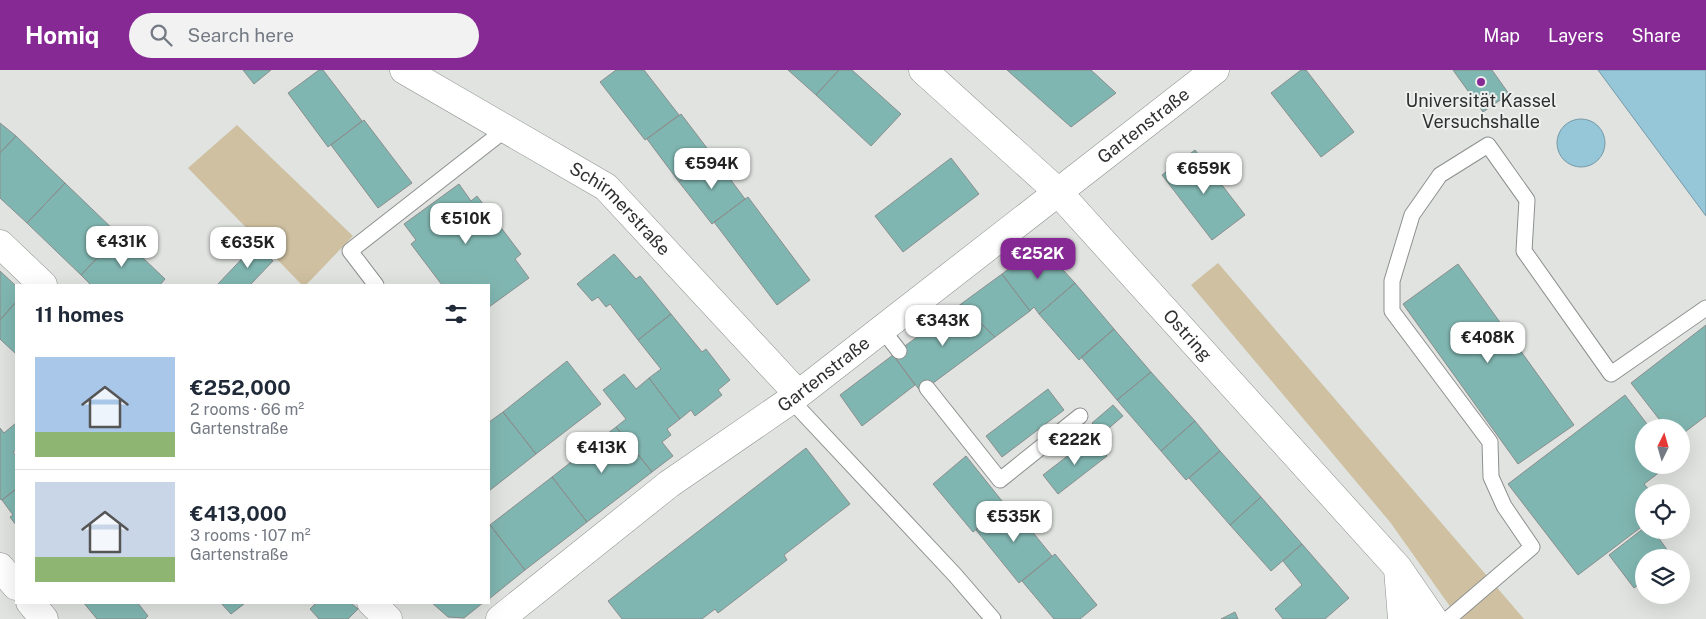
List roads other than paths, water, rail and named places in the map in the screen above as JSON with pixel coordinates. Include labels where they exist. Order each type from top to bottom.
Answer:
[{"type":"street","name":"Schirmerstraße","points":[[404,70],[606,187],[794,397]]},
{"type":"street","name":"Ostring","points":[[923,70],[1057,191],[1398,568],[1433,619]]},
{"type":"street","name":"Gartenstraße","points":[[500,619],[669,484],[794,397],[882,329],[1204,74]]},
{"type":"street","points":[[0,244],[42,284]]},
{"type":"street","points":[[0,567],[15,585]]},
{"type":"street","points":[[1398,568],[1402,619]]},
{"type":"street","points":[[32,604],[44,619]]},
{"type":"street","points":[[372,604],[388,619]]},
{"type":"lane","points":[[375,284],[350,252],[506,129]]},
{"type":"lane","points":[[1448,619],[1532,547],[1504,506],[1491,477],[1490,442],[1392,311],[1392,281],[1412,215],[1440,175],[1488,145],[1527,200],[1524,251],[1612,374],[1706,308]]},
{"type":"lane","points":[[882,329],[899,351]]},
{"type":"lane","points":[[927,388],[1000,480],[1080,416]]},
{"type":"lane","points":[[794,397],[993,619]]},
{"type":"water","points":[[1598,70],[1706,70],[1706,216]]},
{"type":"water","points":[[1581,119],[1590,121],[1598,126],[1603,134],[1605,143],[1603,152],[1598,160],[1590,165],[1581,167],[1572,165],[1564,160],[1559,152],[1557,143],[1559,134],[1564,126],[1572,121]]},
{"type":"place","name":"Universität Kassel Versuchshalle","points":[[1481,82]]}]
